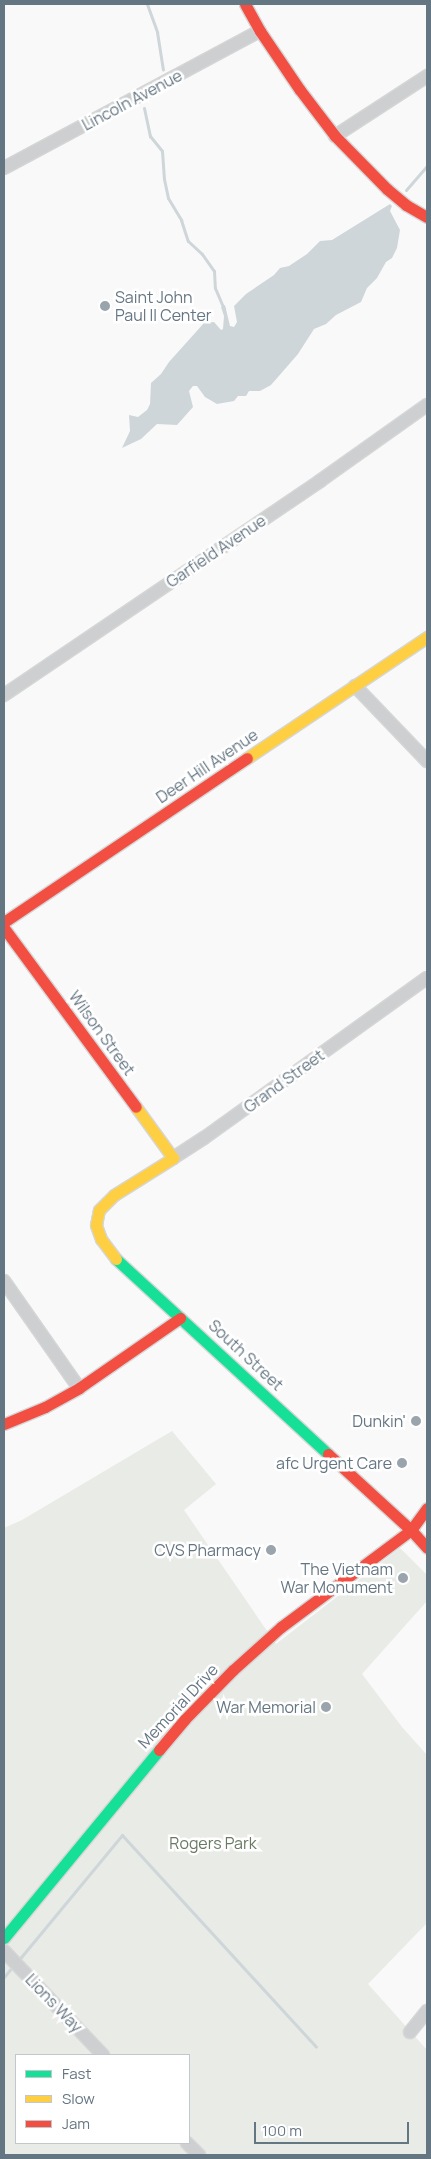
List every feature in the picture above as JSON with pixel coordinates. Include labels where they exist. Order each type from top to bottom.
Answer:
[{"type":"street","points":[[245,4],[260,31],[300,90],[335,136],[386,190],[406,206],[427,217]]},
{"type":"street","name":"Lincoln Avenue","points":[[4,168],[260,31]]},
{"type":"street","points":[[335,136],[427,76]]},
{"type":"street","name":"Garfield Avenue","points":[[4,695],[320,481],[427,405]]},
{"type":"street","name":"Deer Hill Avenue","points":[[4,922],[427,637]]},
{"type":"street","points":[[355,686],[427,761]]},
{"type":"street","name":"Wilson Street","points":[[4,928],[173,1158]]},
{"type":"street","name":"Grand Street","points":[[137,1180],[212,1132],[427,978]]},
{"type":"street","name":"South Street","points":[[137,1180],[114,1195],[100,1210],[96,1225],[101,1239],[112,1255],[411,1530],[427,1548]]},
{"type":"street","points":[[4,1281],[79,1388]]},
{"type":"street","points":[[4,1424],[44,1407],[79,1388],[180,1318]]},
{"type":"street","name":"Memorial Drive","points":[[4,1938],[180,1726],[233,1670],[281,1627],[411,1530],[427,1508]]},
{"type":"street","name":"Lions Way","points":[[4,1951],[102,2054]]},
{"type":"street","points":[[410,2032],[427,2011]]},
{"type":"street","points":[[188,2144],[199,2155]]},
{"type":"green space","name":"Rogers Park","points":[[172,1431],[216,1484],[184,1510],[276,1644],[400,1548],[427,1575],[427,1601],[362,1674],[402,1727],[427,1755],[427,1923],[368,1984],[427,2050],[427,2155],[4,2155],[4,1528],[22,1520]]},
{"type":"shaded area","points":[[390,204],[392,206],[390,211],[400,230],[397,248],[392,258],[386,262],[377,278],[367,288],[361,302],[336,315],[326,324],[314,329],[298,354],[271,385],[260,391],[249,391],[246,396],[238,396],[234,401],[217,404],[205,397],[197,386],[193,386],[189,391],[193,407],[177,425],[157,424],[141,439],[122,448],[130,431],[129,415],[138,417],[147,410],[150,404],[151,383],[161,374],[169,362],[204,323],[214,322],[221,330],[223,329],[224,316],[221,307],[225,305],[230,326],[234,327],[237,322],[234,306],[246,294],[274,275],[280,268],[289,266],[307,254],[320,241],[332,240]]},
{"type":"waterway","points":[[147,4],[157,32],[163,70]]},
{"type":"waterway","points":[[144,108],[150,136],[162,151],[164,179],[168,198],[181,220],[188,241],[202,254],[214,271],[215,288],[224,309]]},
{"type":"waterway","points":[[406,190],[427,166]]},
{"type":"waterway","points":[[17,1962],[122,1835],[316,2047]]},
{"type":"waterway","points":[[4,1977],[13,1966]]},
{"type":"traffic: fast","points":[[116,1259],[328,1454]]},
{"type":"traffic: fast","points":[[4,1938],[159,1750]]},
{"type":"traffic: slow","points":[[247,758],[427,637]]},
{"type":"traffic: slow","points":[[116,1259],[101,1239],[96,1225],[99,1210],[114,1195],[173,1158],[136,1107]]},
{"type":"traffic: jam","points":[[245,4],[260,31],[300,90],[335,136],[387,189],[406,205],[427,217]]},
{"type":"traffic: jam","points":[[4,922],[247,758]]},
{"type":"traffic: jam","points":[[4,928],[136,1107]]},
{"type":"traffic: jam","points":[[4,1424],[45,1407],[79,1388],[180,1318]]},
{"type":"traffic: jam","points":[[328,1454],[411,1530],[427,1548]]},
{"type":"traffic: jam","points":[[159,1750],[185,1719],[233,1670],[281,1627],[411,1530],[427,1508]]},
{"type":"place","name":"Saint John Paul II Center","points":[[105,306]]},
{"type":"place","name":"Dunkin'","points":[[416,1421]]},
{"type":"place","name":"afc Urgent Care","points":[[402,1463]]},
{"type":"place","name":"CVS Pharmacy","points":[[271,1550]]},
{"type":"place","name":"The Vietnam War Monument","points":[[403,1578]]},
{"type":"place","name":"War Memorial","points":[[326,1707]]}]
